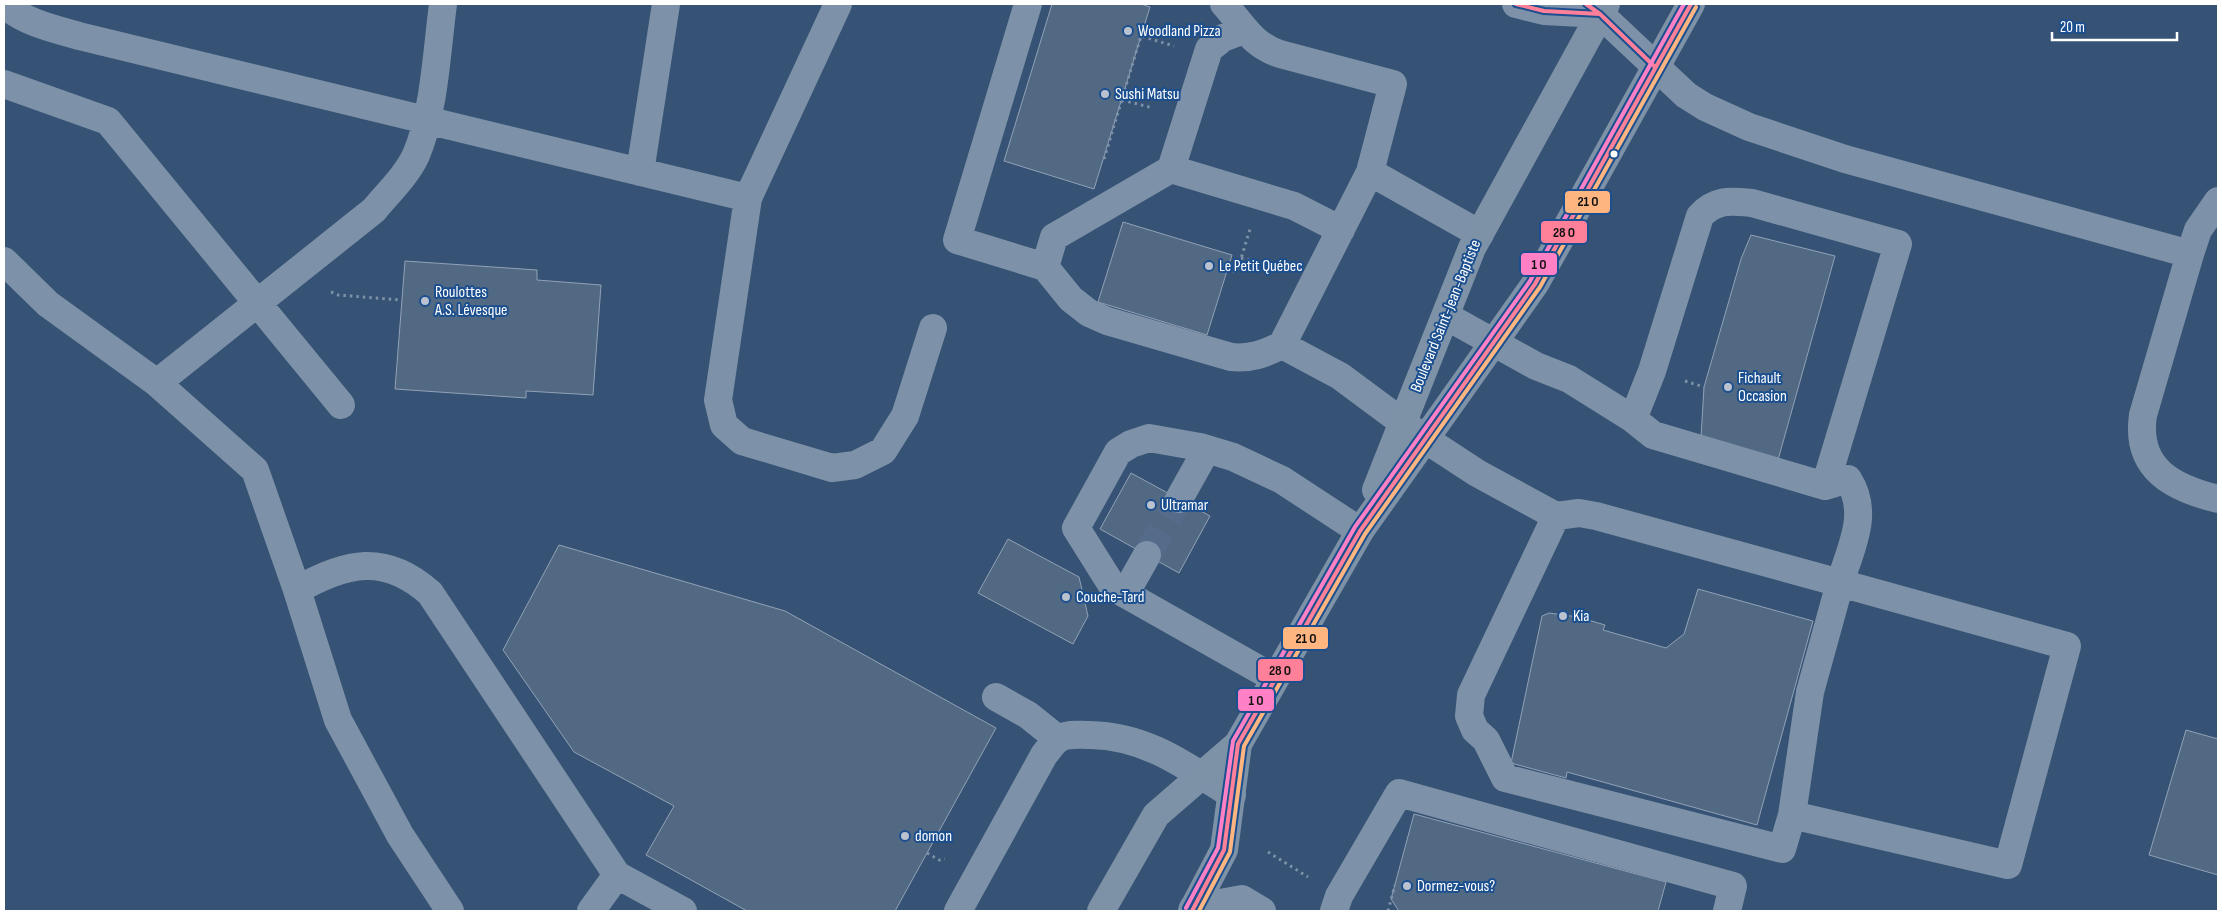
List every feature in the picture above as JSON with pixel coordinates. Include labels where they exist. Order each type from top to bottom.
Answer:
[{"type":"highway","name":"Boulevard Saint-Jean-Baptiste","points":[[1101,911],[1156,815],[1238,744],[1274,678],[1360,531],[1535,284],[1690,4]]},
{"type":"highway","name":"Boulevard Saint-Jean-Baptiste","points":[[1360,531],[1472,248],[1597,7]]},
{"type":"highway","name":"Boulevard Saint-Jean-Baptiste","points":[[1192,910],[1224,850],[1238,744]]},
{"type":"street","points":[[4,4],[8,9],[41,25],[79,36],[748,198]]},
{"type":"street","points":[[157,383],[374,210],[415,156],[427,120],[443,4]]},
{"type":"street","points":[[640,172],[666,4]]},
{"type":"street","points":[[838,4],[748,198],[718,400],[724,425],[742,441],[832,468],[855,465],[883,451],[905,416],[933,328]]},
{"type":"street","points":[[1028,4],[957,240],[1045,267],[1072,299],[1089,313],[1107,321],[1231,357],[1246,359],[1257,357],[1282,345],[1370,172],[1393,84],[1273,52],[1262,47],[1244,30],[1224,4]]},
{"type":"street","points":[[1516,4],[1544,11],[1597,7],[1655,67],[1686,95],[1705,107],[1749,127],[1797,144],[2190,254]]},
{"type":"street","points":[[1045,267],[1054,237],[1171,169],[1210,49],[1223,38],[1244,30]]},
{"type":"street","points":[[4,84],[108,121],[342,405]]},
{"type":"street","points":[[1171,169],[1294,206],[1341,230]]},
{"type":"street","points":[[1370,172],[1480,234]]},
{"type":"street","points":[[1633,419],[1652,371],[1700,216],[1710,206],[1727,201],[1752,202],[1898,244],[1825,486]]},
{"type":"street","points":[[2218,201],[2198,230],[2143,415],[2140,433],[2145,450],[2153,466],[2164,477],[2181,486],[2218,499]]},
{"type":"street","points":[[4,261],[48,304],[157,383],[255,470],[297,590],[338,720],[400,835],[450,911]]},
{"type":"street","points":[[1446,316],[1542,369],[1569,379],[1633,419],[1653,435],[1825,486],[1848,479],[1857,494],[1860,512],[1857,529],[1810,692],[1792,815],[1782,849],[1505,778],[1486,740],[1475,730],[1469,716],[1472,695],[1556,516]]},
{"type":"street","points":[[1282,345],[1340,376],[1403,423],[1477,473],[1556,516],[1579,513],[1596,516],[2067,646],[2008,865],[1792,815]]},
{"type":"street","points":[[1274,678],[1113,587],[1076,528],[1118,452],[1131,444],[1149,438],[1207,449],[1233,457],[1282,480],[1360,531]]},
{"type":"street","points":[[1179,499],[1207,449]]},
{"type":"street","points":[[1125,594],[1147,555]]},
{"type":"street","points":[[297,590],[322,576],[349,567],[372,565],[408,576],[430,593],[618,875],[683,911]]},
{"type":"street","points":[[996,697],[1028,715],[1058,739]]},
{"type":"street","points":[[958,911],[1044,755],[1058,739],[1070,734],[1105,735],[1136,741],[1173,758],[1232,795]]},
{"type":"street","points":[[1334,911],[1339,896],[1399,793],[1734,886],[1727,911]]},
{"type":"street","points":[[590,911],[618,875]]},
{"type":"street","points":[[1192,910],[1242,899],[1262,911]]},
{"type":"path","points":[[1104,159],[1141,36],[1180,48]]},
{"type":"path","points":[[1122,100],[1136,104]]},
{"type":"path","points":[[1227,270],[1237,272],[1241,258]]},
{"type":"path","points":[[304,266],[326,289],[338,295],[402,300]]},
{"type":"path","points":[[1268,852],[1312,880]]},
{"type":"path","points":[[1388,911],[1395,885]]},
{"type":"building","points":[[1052,4],[1141,4],[1150,7],[1094,189],[1004,161]]},
{"type":"building","points":[[1123,222],[1232,255],[1207,335],[1098,302]]},
{"type":"building","points":[[1751,235],[1835,256],[1778,460],[1701,437],[1704,387],[1741,259]]},
{"type":"building","points":[[405,261],[537,270],[537,280],[601,285],[593,395],[526,391],[526,398],[395,389]]},
{"type":"building","points":[[1131,473],[1210,516],[1179,573],[1100,529]]},
{"type":"building","points":[[1008,539],[1079,577],[1088,616],[1073,644],[978,593]]},
{"type":"building","points":[[559,545],[785,611],[996,728],[895,911],[747,911],[646,855],[674,806],[574,752],[503,650]]},
{"type":"building","points":[[1698,589],[1813,621],[1757,825],[1567,772],[1566,778],[1511,763],[1542,616],[1549,613],[1578,617],[1605,625],[1603,630],[1666,648],[1684,634]]},
{"type":"building","points":[[2186,730],[2218,739],[2218,875],[2149,855]]},
{"type":"building","points":[[1414,814],[1666,882],[1658,911],[1399,911],[1391,899]]},
{"type":"tunnel","points":[[1147,555],[1179,499]]},
{"type":"transit line","points":[[1516,4],[1544,11],[1600,14]]},
{"type":"transit line","points":[[1586,4],[1600,14],[1655,67]]},
{"type":"transit line","points":[[1186,908],[1218,848],[1233,741],[1355,527],[1530,281],[1684,4]]},
{"type":"transit line","points":[[1192,911],[1224,850],[1238,744],[1360,531],[1535,284],[1691,4]]},
{"type":"transit line","points":[[1199,911],[1230,852],[1244,746],[1365,534],[1540,287],[1696,7]]},
{"type":"place","name":"Woodland Pizza","points":[[1128,31]]},
{"type":"place","name":"Sushi Matsu","points":[[1105,94]]},
{"type":"place","name":"Le Petit Québec","points":[[1209,266]]},
{"type":"place","name":"Roulottes A.S. Lévesque","points":[[425,301]]},
{"type":"place","name":"Fichault Occasion","points":[[1728,387]]},
{"type":"place","name":"Ultramar","points":[[1151,505]]},
{"type":"place","name":"Couche-Tard","points":[[1066,597]]},
{"type":"place","name":"Kia","points":[[1563,616]]},
{"type":"place","name":"domon","points":[[905,836]]},
{"type":"place","name":"Dormez-vous?","points":[[1407,886]]}]
